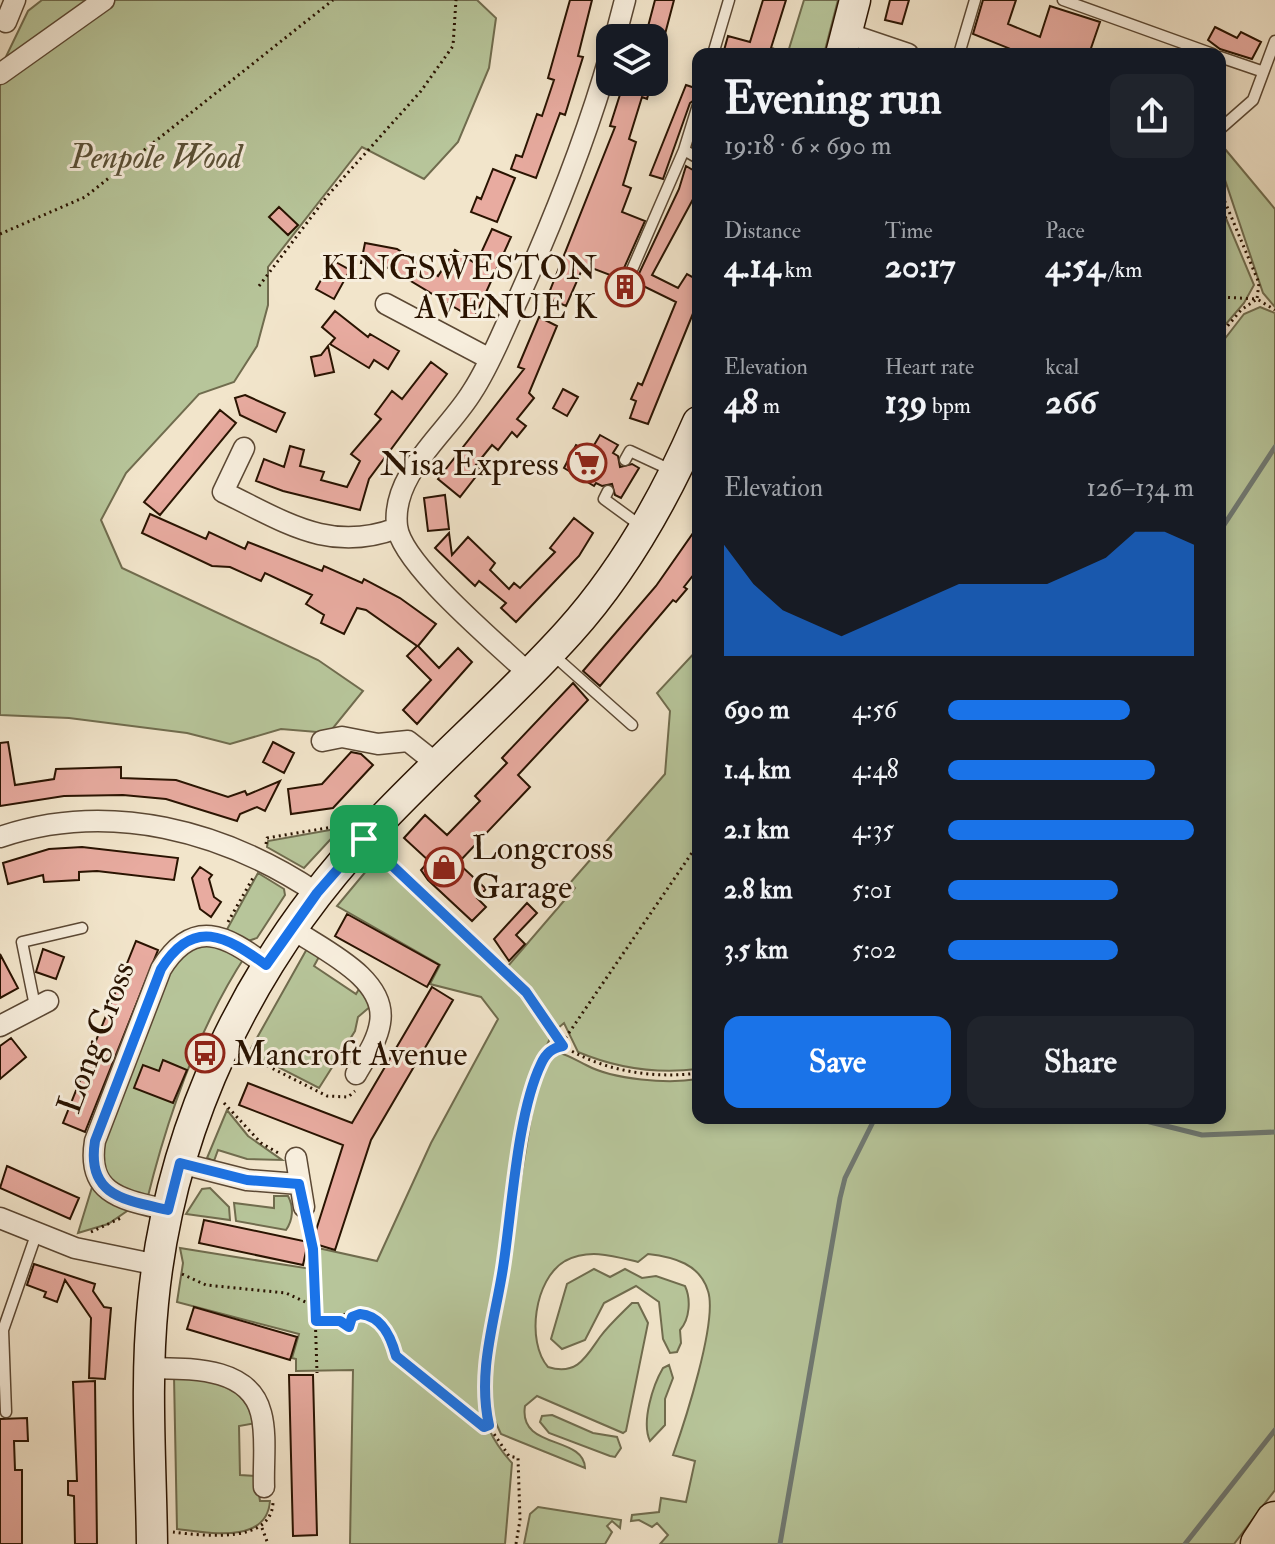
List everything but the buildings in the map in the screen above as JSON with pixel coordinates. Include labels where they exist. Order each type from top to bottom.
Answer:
[{"type":"highway","points":[[1260,1544],[1275,1521]]},
{"type":"street","points":[[0,74],[104,0]]},
{"type":"street","points":[[619,24],[625,0]]},
{"type":"street","points":[[855,0],[843,44],[869,48]]},
{"type":"street","points":[[529,674],[413,561],[397,528],[397,505],[403,485],[459,412],[490,359],[596,90]]},
{"type":"street","points":[[386,304],[490,359]]},
{"type":"street","points":[[163,1538],[149,1368],[168,1268],[168,1210],[202,1094],[224,1043],[266,965],[317,893],[364,839],[550,652],[609,582],[646,530],[692,436]]},
{"type":"street","points":[[244,448],[223,492],[327,538],[359,538],[397,528]]},
{"type":"street","points":[[322,741],[342,737],[378,744],[408,741],[437,764]]},
{"type":"street","points":[[0,837],[74,822],[180,830],[245,851],[317,893]]},
{"type":"street","points":[[291,928],[361,976],[374,990],[381,1020],[375,1040],[356,1074]]},
{"type":"street","name":"Long Cross","points":[[168,1210],[122,1199],[100,1182],[92,1158],[95,1141],[161,969],[170,954],[183,944],[212,935],[237,943],[266,965]]},
{"type":"street","points":[[0,1026],[41,1004]]},
{"type":"street","points":[[296,1158],[304,1207]]},
{"type":"street","points":[[180,1163],[247,1180],[299,1184]]},
{"type":"street","points":[[0,1218],[36,1235],[75,1248],[168,1268]]},
{"type":"street","points":[[149,1368],[214,1372],[252,1395],[261,1412],[264,1487]]},
{"type":"lane","points":[[715,48],[729,0]]},
{"type":"lane","points":[[961,48],[975,0]]},
{"type":"lane","points":[[1063,0],[1196,48]]},
{"type":"lane","points":[[1226,124],[1253,100],[1261,71],[1275,41]]},
{"type":"lane","points":[[1226,59],[1261,71]]},
{"type":"lane","points":[[628,279],[684,150],[692,124]]},
{"type":"lane","points":[[684,150],[692,155]]},
{"type":"lane","points":[[625,460],[630,451],[676,473]]},
{"type":"lane","points":[[608,491],[604,499],[646,530]]},
{"type":"lane","points":[[550,652],[632,725]]},
{"type":"lane","points":[[364,839],[526,992]]},
{"type":"lane","points":[[41,1004],[22,942],[82,928]]},
{"type":"lane","points":[[6,1412],[3,1330],[36,1235]]},
{"type":"path","points":[[0,234],[85,197],[333,0]]},
{"type":"path","points":[[259,286],[328,195],[421,91],[453,46],[456,0]]},
{"type":"path","points":[[1226,204],[1259,283],[1257,299],[1241,310],[1226,328]]},
{"type":"path","points":[[1226,217],[1230,214]]},
{"type":"path","points":[[1226,297],[1257,299],[1275,310]]},
{"type":"path","points":[[516,1544],[520,1520],[518,1458],[509,1456],[489,1425],[484,1403],[489,1338],[529,1108],[542,1061],[549,1051],[562,1045],[692,853]]},
{"type":"path","points":[[526,992],[562,1045],[593,1063],[667,1077],[692,1074]]},
{"type":"path","points":[[244,1054],[327,1096],[348,1097],[363,1079],[356,1074]]},
{"type":"path","points":[[202,1094],[227,1104],[261,1143],[286,1157],[296,1158]]},
{"type":"path","points":[[75,1248],[79,1235],[108,1226],[134,1208],[136,1202]]},
{"type":"path","points":[[304,1207],[313,1249],[317,1373]]},
{"type":"path","points":[[168,1268],[206,1285],[265,1288],[286,1293],[316,1307]]},
{"type":"path","points":[[340,1321],[346,1314],[352,1317],[369,1314],[393,1343],[396,1356],[484,1427],[489,1425]]},
{"type":"path","points":[[316,1321],[340,1321],[349,1327],[352,1317]]},
{"type":"path","points":[[327,1319],[328,1327]]},
{"type":"path","points":[[163,1538],[242,1536],[262,1528],[271,1518],[273,1506],[272,1494],[264,1494],[264,1487]]},
{"type":"path","points":[[262,1528],[268,1544]]},
{"type":"path","points":[[216,1537],[217,1544]]},
{"type":"green space","name":"Penpole Wood","points":[[42,0],[477,0],[496,18],[489,68],[458,142],[424,179],[362,147],[268,267],[268,305],[257,346],[234,382],[199,394],[126,473],[101,520],[122,568],[318,660],[363,691],[329,733],[281,729],[230,744],[187,733],[69,718],[0,715],[0,69],[28,11]]},
{"type":"green space","points":[[804,0],[838,0],[826,48],[789,48]]},
{"type":"green space","points":[[1226,150],[1275,209],[1275,307],[1263,293],[1226,183]]},
{"type":"green space","points":[[1226,218],[1254,285],[1226,324]]},
{"type":"green space","points":[[1260,307],[1275,313],[1275,1490],[1234,1544],[660,1544],[668,1535],[657,1523],[652,1527],[639,1520],[631,1521],[632,1515],[659,1512],[661,1498],[686,1502],[695,1461],[673,1455],[698,1373],[710,1305],[704,1282],[692,1268],[667,1257],[648,1254],[638,1262],[602,1254],[583,1255],[565,1261],[546,1282],[540,1296],[536,1327],[541,1356],[548,1367],[566,1369],[580,1363],[607,1328],[632,1303],[638,1303],[648,1323],[626,1431],[623,1433],[537,1396],[525,1406],[526,1420],[531,1430],[574,1451],[582,1458],[585,1468],[501,1434],[490,1410],[489,1374],[535,1094],[542,1070],[557,1052],[611,1074],[657,1081],[692,1080],[692,1124],[1226,1124],[1226,337],[1244,314]]},
{"type":"green space","points":[[692,655],[692,1069],[667,1071],[607,1062],[578,1052],[564,1023],[558,1028],[508,966],[575,888],[570,883],[665,774],[670,711],[657,693]]},
{"type":"green space","points":[[341,828],[304,868],[267,847],[268,841]]},
{"type":"green space","points":[[377,858],[522,995],[551,1036],[528,1090],[481,1390],[489,1429],[512,1463],[505,1544],[350,1544],[353,1370],[296,1371],[296,1359],[292,1358],[299,1334],[177,1302],[183,1263],[180,1248],[311,1269],[318,1248],[377,1261],[431,1143],[498,1019],[481,997],[430,984],[440,965],[337,906]]},
{"type":"green space","points":[[258,873],[284,889],[285,895],[257,938],[245,942],[225,933]]},
{"type":"green space","points":[[201,941],[246,955],[213,1012],[186,1073],[147,1200],[110,1185],[98,1149],[168,966]]},
{"type":"green space","points":[[308,947],[320,955],[314,966],[356,994],[362,984],[372,1005],[358,1017],[355,1031],[319,1088],[249,1052]]},
{"type":"green space","points":[[227,1110],[248,1136],[282,1160],[247,1159],[218,1150],[214,1161],[207,1158]]},
{"type":"green space","points":[[93,1184],[130,1209],[108,1224],[78,1233]]},
{"type":"green space","points":[[210,1188],[229,1207],[230,1220],[186,1214],[202,1189]]},
{"type":"green space","points":[[274,1196],[288,1196],[290,1200],[292,1213],[286,1230],[236,1221],[234,1203],[274,1208]]},
{"type":"green space","points":[[594,1269],[610,1277],[625,1269],[642,1278],[656,1276],[685,1286],[688,1309],[680,1330],[681,1343],[677,1352],[670,1353],[663,1339],[659,1302],[636,1286],[604,1303],[585,1340],[562,1349],[551,1339],[567,1284]]},
{"type":"green space","points":[[669,1365],[673,1378],[665,1399],[665,1425],[650,1441],[647,1424],[649,1404],[659,1375]]},
{"type":"green space","points":[[174,1376],[214,1381],[234,1390],[256,1423],[239,1426],[240,1475],[256,1476],[260,1501],[270,1501],[266,1515],[259,1524],[248,1530],[220,1533],[177,1529]]},
{"type":"green space","points":[[552,1415],[593,1433],[617,1437],[621,1448],[615,1457],[610,1456],[549,1433],[540,1422],[542,1416]]},
{"type":"green space","points":[[538,1507],[621,1520],[620,1528],[612,1521],[607,1526],[612,1532],[605,1544],[524,1544],[530,1514]]},
{"type":"waterway","points":[[1226,522],[1275,447]]},
{"type":"waterway","points":[[780,1544],[840,1198],[845,1178],[872,1124]]},
{"type":"waterway","points":[[1158,1124],[1202,1135],[1275,1132]]},
{"type":"waterway","points":[[1185,1544],[1275,1430]]},
{"type":"place","name":"KINGSWESTON AVENUE K","points":[[625,287]]},
{"type":"place","name":"Nisa Express","points":[[587,463]]},
{"type":"place","name":"Longcross Garage","points":[[444,867]]},
{"type":"place","name":"Mancroft Avenue","points":[[205,1053]]},
{"type":"route","points":[[364,839],[526,992],[563,1046],[549,1051],[535,1079],[489,1338],[484,1403],[489,1425],[484,1427],[396,1356],[393,1343],[383,1326],[369,1314],[352,1317],[349,1327],[340,1321],[316,1321],[313,1249],[299,1184],[247,1180],[180,1163],[168,1210],[122,1199],[100,1182],[94,1169],[95,1141],[161,969],[170,954],[198,937],[220,935],[237,943],[266,965],[317,893],[364,839]]}]
